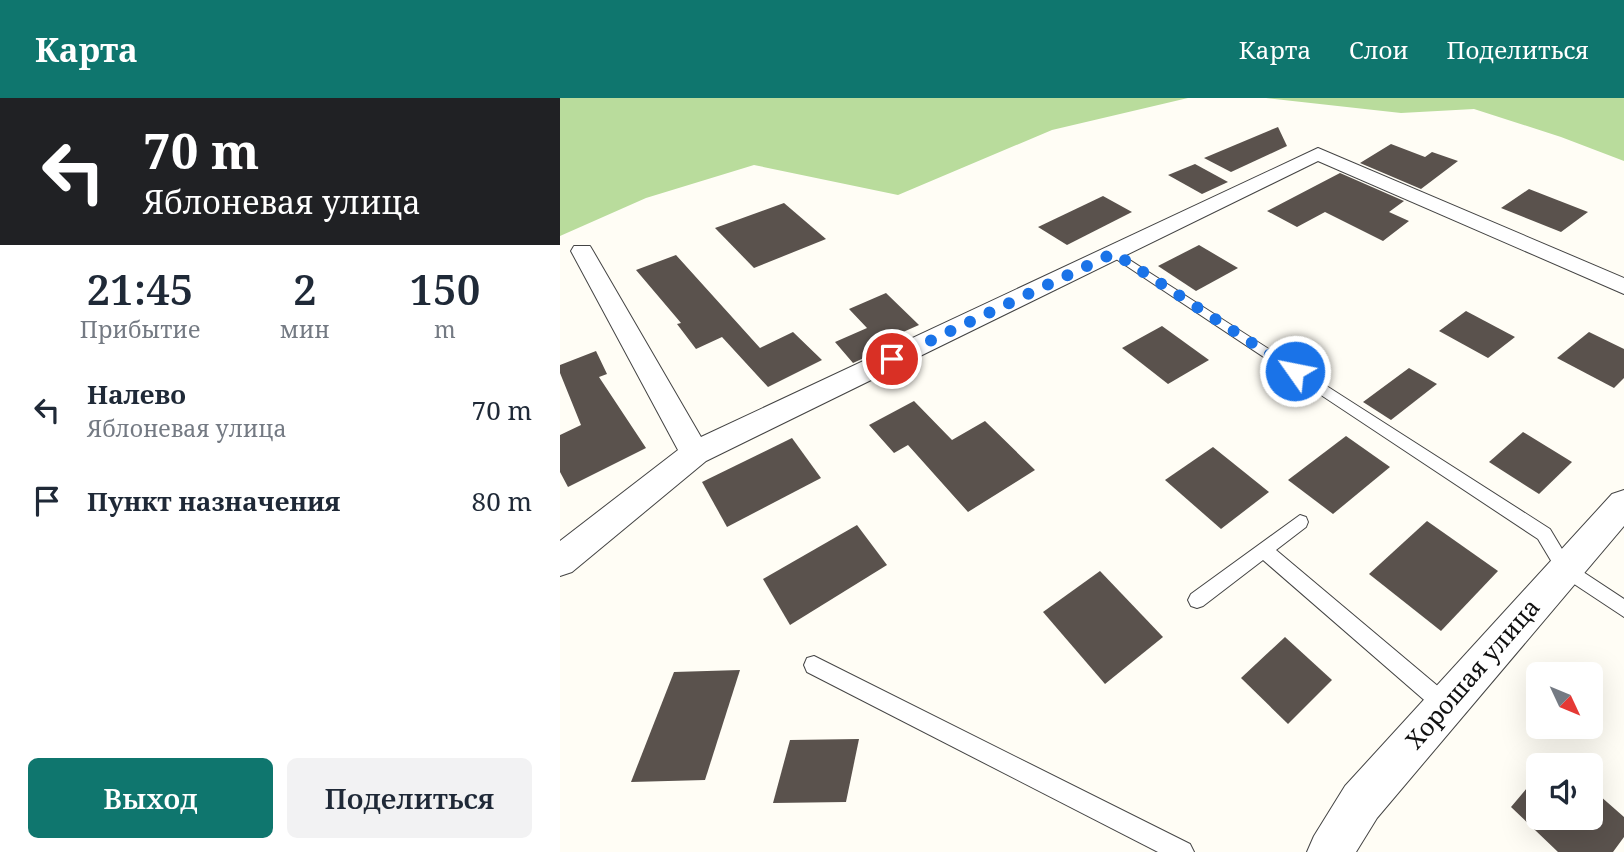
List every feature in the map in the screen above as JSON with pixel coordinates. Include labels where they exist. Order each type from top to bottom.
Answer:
[{"type":"street","points":[[560,561],[695,453],[1318,153],[1624,287]]},
{"type":"street","points":[[582,251],[695,453]]},
{"type":"street","name":"Хорошая улица","points":[[1330,852],[1361,802],[1624,503]]},
{"type":"lane","points":[[1114,253],[1544,534],[1565,569],[1624,609]]},
{"type":"lane","points":[[1197,600],[1300,522]]},
{"type":"lane","points":[[1262,550],[1445,705]]},
{"type":"lane","points":[[814,665],[1182,852]]},
{"type":"green space","points":[[560,98],[1188,98],[1052,130],[898,195],[754,165],[646,198],[560,236]]},
{"type":"green space","points":[[1266,98],[1624,98],[1624,161],[1474,109],[1401,113]]},
{"type":"building","points":[[1278,127],[1287,146],[1231,172],[1204,158]]},
{"type":"building","points":[[1391,144],[1425,157],[1432,152],[1458,161],[1421,189],[1360,163]]},
{"type":"building","points":[[1195,164],[1228,182],[1202,194],[1168,175]]},
{"type":"building","points":[[1340,173],[1404,201],[1389,212],[1409,221],[1383,241],[1325,212],[1297,227],[1267,211]]},
{"type":"building","points":[[1529,189],[1588,212],[1561,232],[1501,208]]},
{"type":"building","points":[[1103,196],[1132,212],[1067,245],[1038,227]]},
{"type":"building","points":[[784,203],[826,239],[754,268],[715,228]]},
{"type":"building","points":[[1199,245],[1238,268],[1196,291],[1158,266]]},
{"type":"building","points":[[676,255],[760,348],[793,332],[822,360],[768,387],[722,337],[696,349],[677,324],[681,323],[636,270]]},
{"type":"building","points":[[886,293],[919,325],[885,340],[890,346],[853,363],[835,342],[867,328],[849,309]]},
{"type":"building","points":[[1466,311],[1515,337],[1488,358],[1439,331]]},
{"type":"building","points":[[1162,326],[1209,360],[1168,384],[1122,348]]},
{"type":"building","points":[[1589,332],[1624,349],[1624,378],[1614,388],[1557,358]]},
{"type":"building","points":[[596,351],[607,374],[599,377],[646,448],[568,487],[560,472],[560,435],[581,425],[560,373],[560,365]]},
{"type":"building","points":[[1409,368],[1437,384],[1391,420],[1363,402]]},
{"type":"building","points":[[914,401],[952,440],[985,421],[1035,470],[968,512],[908,445],[894,453],[869,425]]},
{"type":"building","points":[[1523,432],[1572,462],[1539,494],[1489,462]]},
{"type":"building","points":[[1346,436],[1390,467],[1333,514],[1288,480]]},
{"type":"building","points":[[792,438],[821,478],[727,527],[702,482]]},
{"type":"building","points":[[1213,447],[1269,492],[1221,529],[1165,480]]},
{"type":"building","points":[[1427,521],[1498,571],[1441,631],[1369,574]]},
{"type":"building","points":[[857,525],[887,565],[790,625],[763,579]]},
{"type":"building","points":[[1100,571],[1163,637],[1105,684],[1043,612]]},
{"type":"building","points":[[1285,637],[1332,680],[1288,724],[1241,678]]},
{"type":"building","points":[[740,670],[705,780],[631,782],[674,672]]},
{"type":"building","points":[[859,739],[846,802],[773,803],[790,740]]},
{"type":"building","points":[[1526,789],[1526,821],[1511,807]]},
{"type":"building","points":[[1603,799],[1624,817],[1624,837],[1613,852],[1558,852],[1535,830],[1603,830]]},
{"type":"route","points":[[892,359],[1114,253],[1295,371]]}]
